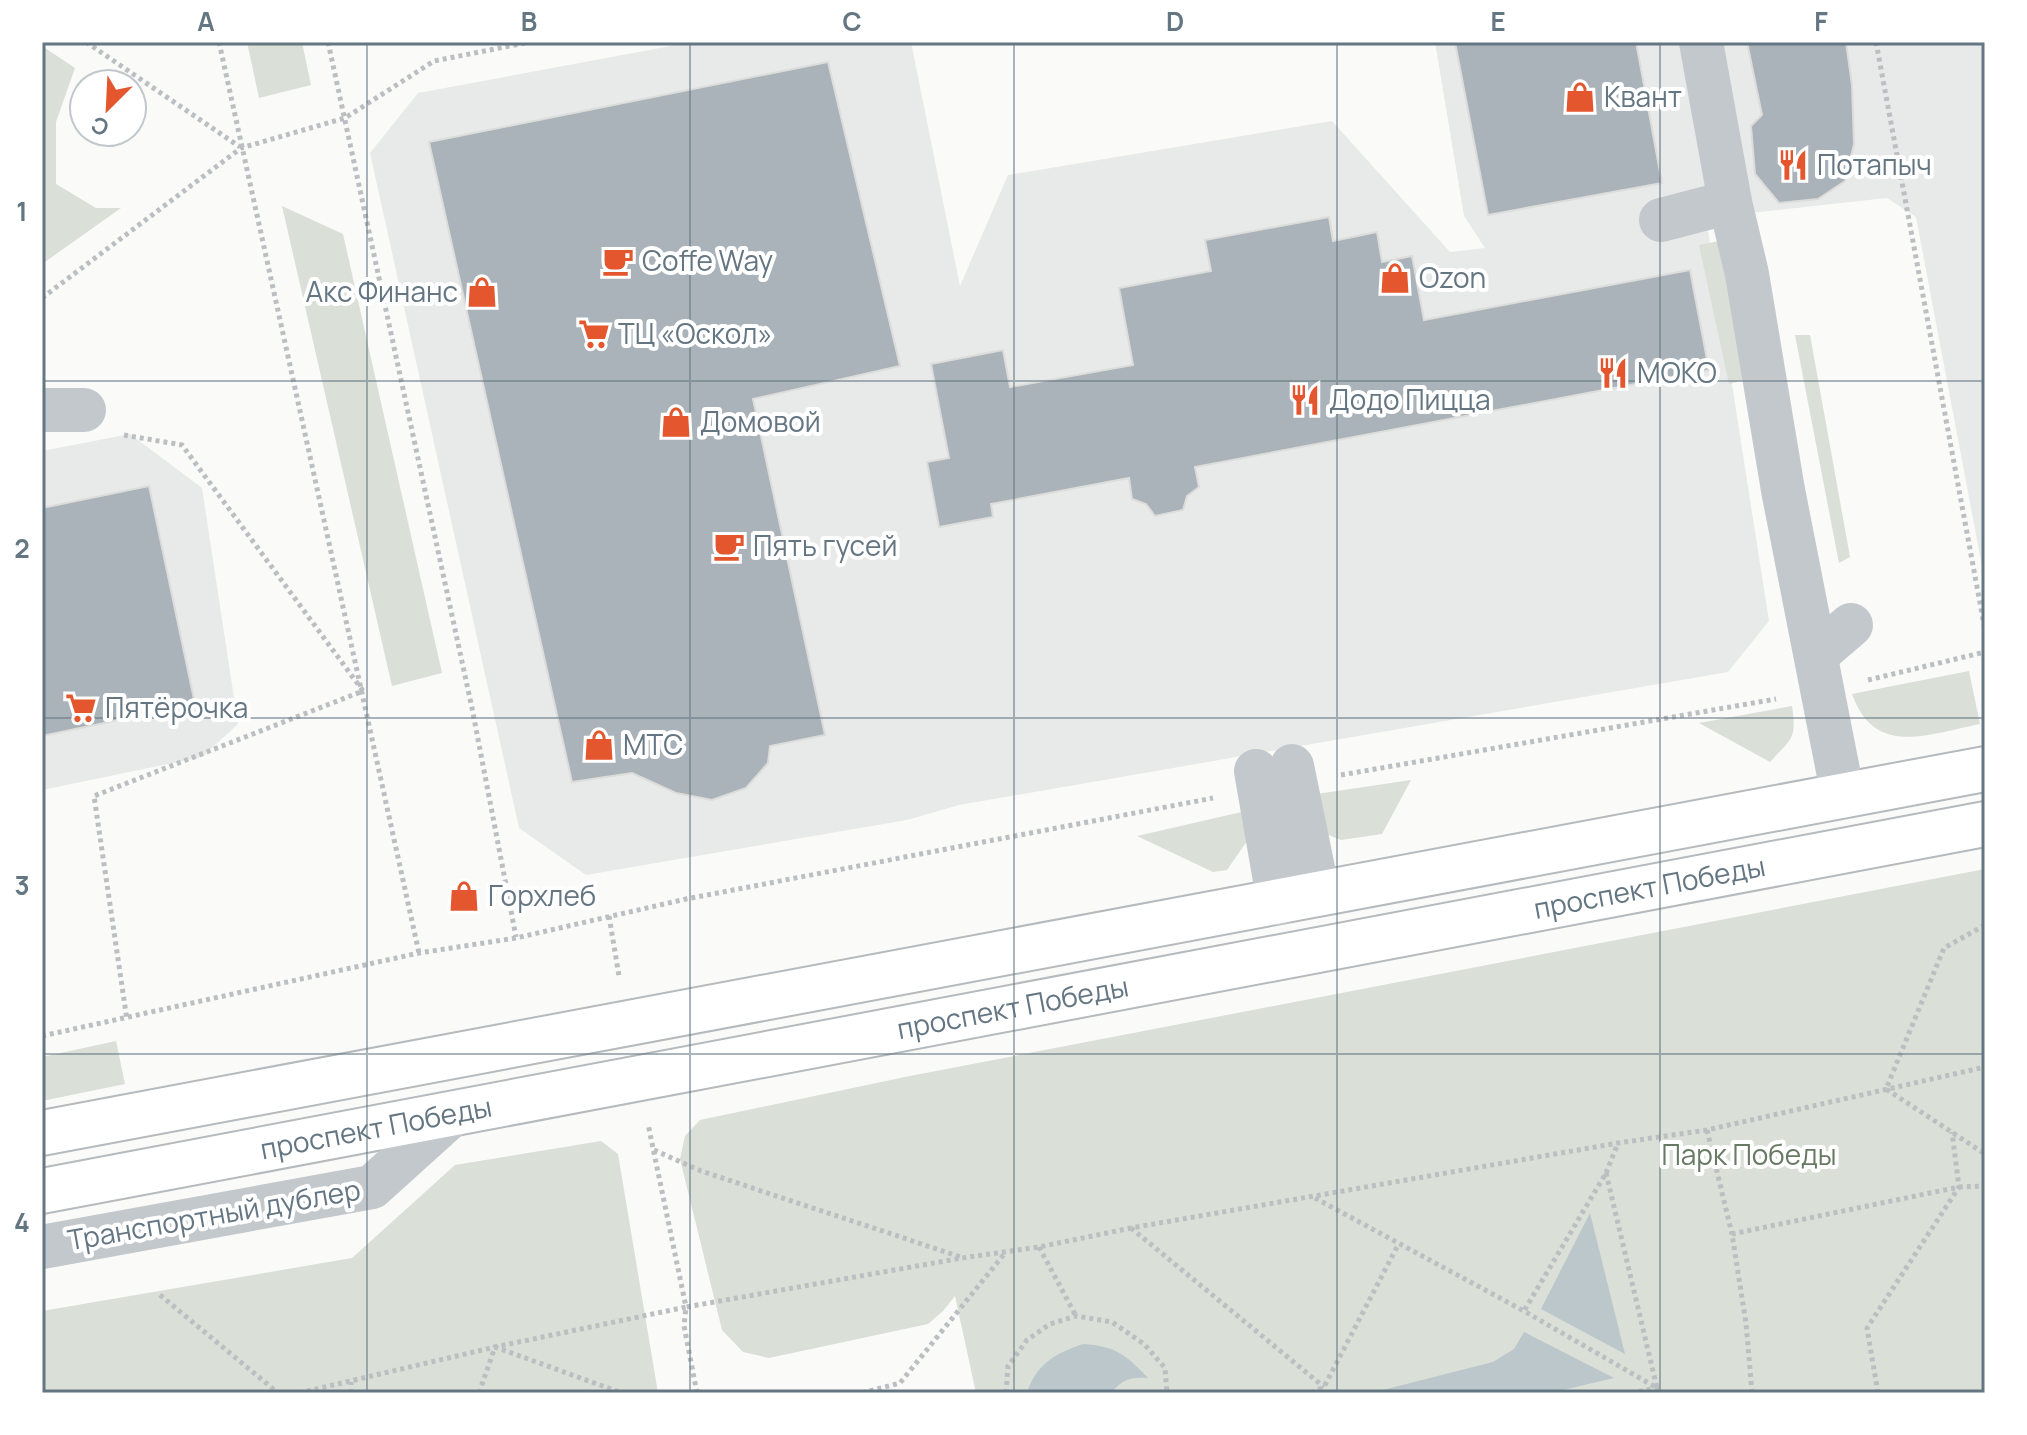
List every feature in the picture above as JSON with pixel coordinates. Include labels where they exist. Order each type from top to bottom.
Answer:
[{"type":"main road","name":"проспект Победы","points":[[42,1133],[1985,769]]},
{"type":"main road","name":"проспект Победы","points":[[42,1191],[1985,824]]},
{"type":"lane","points":[[1701,42],[1730,202],[1765,270],[1783,490],[1843,796]]},
{"type":"lane","points":[[1661,220],[1730,202]]},
{"type":"lane","points":[[1820,672],[1851,625]]},
{"type":"lane","points":[[1276,777],[1299,898]]},
{"type":"lane","name":"Транспортный дублер","points":[[42,1247],[372,1187],[454,1113]]},
{"type":"path","points":[[86,42],[241,148]]},
{"type":"path","points":[[219,42],[419,953]]},
{"type":"path","points":[[328,42],[472,708],[516,938]]},
{"type":"path","points":[[42,298],[241,148],[345,118],[434,61],[530,42]]},
{"type":"path","points":[[1876,42],[1985,630]]},
{"type":"path","points":[[120,434],[182,445],[363,691]]},
{"type":"path","points":[[42,1036],[127,1020],[419,953],[516,938],[1276,777],[1820,672],[1985,652]]},
{"type":"path","points":[[127,1020],[94,796],[363,691]]},
{"type":"path","points":[[609,916],[628,1022]]},
{"type":"path","points":[[1886,1089],[1944,948],[1985,925]]},
{"type":"path","points":[[299,1393],[686,1307],[1707,1130],[1985,1067]]},
{"type":"path","points":[[1886,1089],[1985,1154]]},
{"type":"path","points":[[1707,1130],[1732,1234],[1746,1323],[1752,1393]]},
{"type":"path","points":[[1878,1393],[1867,1328],[1959,1187],[1952,1132]]},
{"type":"path","points":[[1524,1311],[1606,1173],[1618,1143]]},
{"type":"path","points":[[697,1393],[684,1326],[686,1307],[653,1150],[701,1171],[962,1258]]},
{"type":"path","points":[[1606,1173],[1656,1390]]},
{"type":"path","points":[[1732,1234],[1959,1187],[1985,1186]]},
{"type":"path","points":[[1315,1198],[1524,1311],[1656,1390]]},
{"type":"path","points":[[1131,1228],[1324,1387]]},
{"type":"path","points":[[1311,1393],[1324,1387],[1398,1245]]},
{"type":"path","points":[[1039,1247],[1076,1316]]},
{"type":"path","points":[[862,1393],[900,1383],[942,1335],[1005,1252]]},
{"type":"path","points":[[160,1295],[278,1393]]},
{"type":"path","points":[[1006,1393],[1008,1366],[1027,1340],[1050,1324],[1076,1316],[1112,1322],[1144,1344],[1165,1368],[1167,1393]]},
{"type":"path","points":[[479,1393],[495,1347]]},
{"type":"path","points":[[495,1347],[622,1393]]},
{"type":"path","points":[[351,1382],[351,1393]]},
{"type":"path","points":[[1631,1393],[1656,1390]]},
{"type":"shaded area","points":[[692,42],[911,42],[960,286],[1008,175],[1332,121],[1450,252],[1485,248],[1464,216],[1435,42],[1985,42],[1985,582],[1916,217],[1887,198],[1706,218],[1769,621],[1728,672],[959,805],[907,820],[586,875],[519,828],[370,153],[418,93]]},
{"type":"shaded area","points":[[130,434],[202,488],[238,724],[202,757],[42,790],[42,451]]},
{"type":"shaded area","points":[[1590,1213],[1625,1354],[1541,1309]]},
{"type":"shaded area","points":[[1524,1332],[1614,1378],[1550,1393],[1371,1393],[1493,1362],[1514,1349]]},
{"type":"shaded area","points":[[1083,1344],[1120,1353],[1148,1378],[1127,1380],[1111,1393],[1027,1393],[1036,1374],[1048,1361]]},
{"type":"green space","points":[[247,42],[302,42],[311,85],[259,98]]},
{"type":"green space","points":[[42,46],[75,68],[68,68],[68,88],[56,122],[56,184],[96,208],[121,208],[42,264]]},
{"type":"green space","points":[[282,206],[343,234],[442,673],[392,686]]},
{"type":"green space","points":[[1729,239],[1755,377],[1729,384],[1699,245]]},
{"type":"green space","points":[[1795,335],[1810,335],[1850,557],[1839,563]]},
{"type":"green space","points":[[1969,671],[1980,724],[1941,733],[1905,737],[1889,734],[1874,727],[1862,714],[1852,694]]},
{"type":"green space","points":[[1792,706],[1793,733],[1770,762],[1699,723]]},
{"type":"green space","points":[[1411,780],[1382,834],[1341,840],[1326,834],[1310,795]]},
{"type":"green space","points":[[1246,811],[1247,841],[1227,870],[1213,872],[1137,836]]},
{"type":"green space","name":"Парк Победы","points":[[1985,869],[1985,1393],[976,1393],[955,1296],[928,1324],[769,1358],[743,1352],[722,1330],[680,1159],[685,1136],[700,1120],[910,1076]]},
{"type":"green space","points":[[116,1041],[125,1084],[42,1101],[42,1057]]},
{"type":"green space","points":[[601,1141],[618,1154],[658,1393],[42,1393],[42,1311],[352,1258],[455,1165]]},
{"type":"building","points":[[1455,42],[1636,42],[1662,183],[1488,215]]},
{"type":"building","points":[[1747,42],[1846,42],[1852,85],[1854,144],[1845,181],[1818,199],[1779,203],[1755,174],[1751,126],[1762,115]]},
{"type":"building","points":[[828,62],[900,366],[753,399],[825,735],[770,746],[768,763],[746,788],[712,800],[676,793],[632,773],[572,782],[429,142]]},
{"type":"building","points":[[1329,217],[1333,241],[1377,232],[1382,262],[1412,256],[1424,320],[1690,270],[1709,370],[1195,467],[1199,487],[1187,496],[1183,510],[1155,516],[1146,504],[1132,499],[1129,478],[991,504],[993,517],[939,527],[927,462],[949,458],[931,364],[1003,350],[1010,387],[1133,365],[1119,288],[1211,271],[1205,240]]},
{"type":"building","points":[[149,486],[195,704],[42,736],[42,508]]},
{"type":"place","name":"Квант","points":[[1580,97]]},
{"type":"place","name":"Потапыч","points":[[1793,165]]},
{"type":"place","name":"Coffe Way","points":[[618,261]]},
{"type":"place","name":"Ozon","points":[[1395,278]]},
{"type":"place","name":"Акс Финанс","points":[[482,292]]},
{"type":"place","name":"ТЦ «Оскол»","points":[[594,334]]},
{"type":"place","name":"МОКО","points":[[1613,373]]},
{"type":"place","name":"Додо Пицца","points":[[1305,400]]},
{"type":"place","name":"Домовой","points":[[676,422]]},
{"type":"place","name":"Пять гусей","points":[[729,546]]},
{"type":"place","name":"Пятёрочка","points":[[81,708]]},
{"type":"place","name":"МТС","points":[[599,745]]},
{"type":"place","name":"Горхлеб","points":[[464,896]]}]
